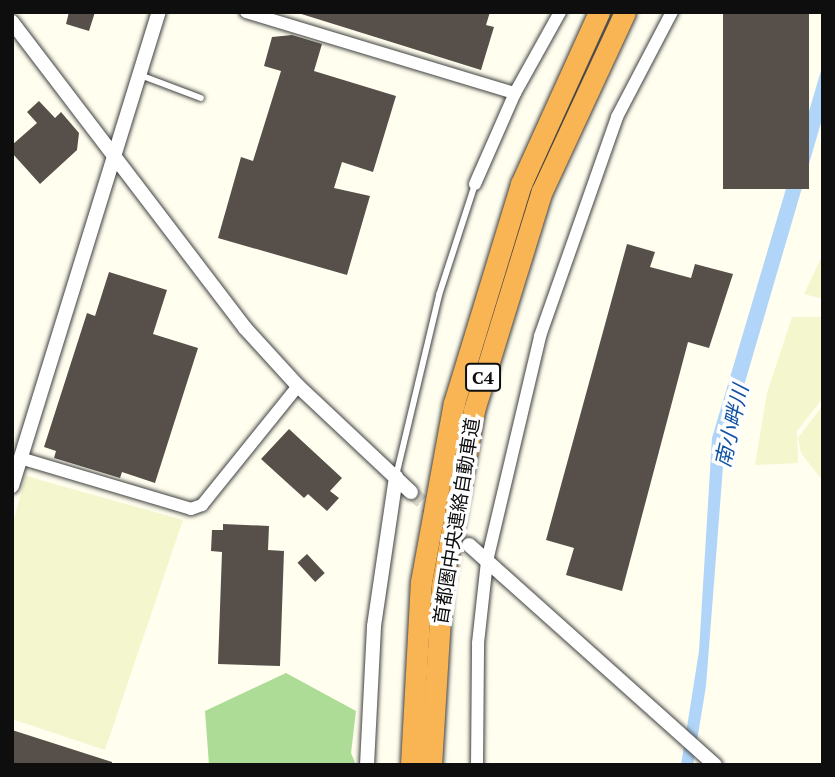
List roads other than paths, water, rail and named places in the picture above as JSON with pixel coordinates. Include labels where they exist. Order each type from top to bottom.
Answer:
[{"type":"highway","name":"首都圏中央連絡自動車道","points":[[411,765],[421,582],[463,365],[521,184],[599,12]]},
{"type":"highway","name":"首都圏中央連絡自動車道","points":[[432,765],[442,585],[474,410],[542,191],[625,12]]},
{"type":"street","points":[[12,486],[159,12]]},
{"type":"street","points":[[246,12],[514,93]]},
{"type":"street","points":[[475,184],[514,93],[560,12]]},
{"type":"street","points":[[477,765],[478,643],[487,561],[540,336],[617,117],[672,12]]},
{"type":"street","points":[[12,22],[245,328],[298,386],[411,492]]},
{"type":"street","points":[[20,458],[191,509],[202,505],[298,386]]},
{"type":"street","points":[[367,765],[374,626],[396,477]]},
{"type":"street","points":[[469,545],[715,765]]},
{"type":"lane","points":[[138,74],[201,98]]},
{"type":"lane","points":[[396,477],[439,295],[475,184]]},
{"type":"water","name":"南小畔川","points":[[823,64],[823,116],[724,454],[706,686],[693,765],[681,765],[699,651],[712,438]]},
{"type":"tunnel","points":[[411,492],[469,545]]}]
